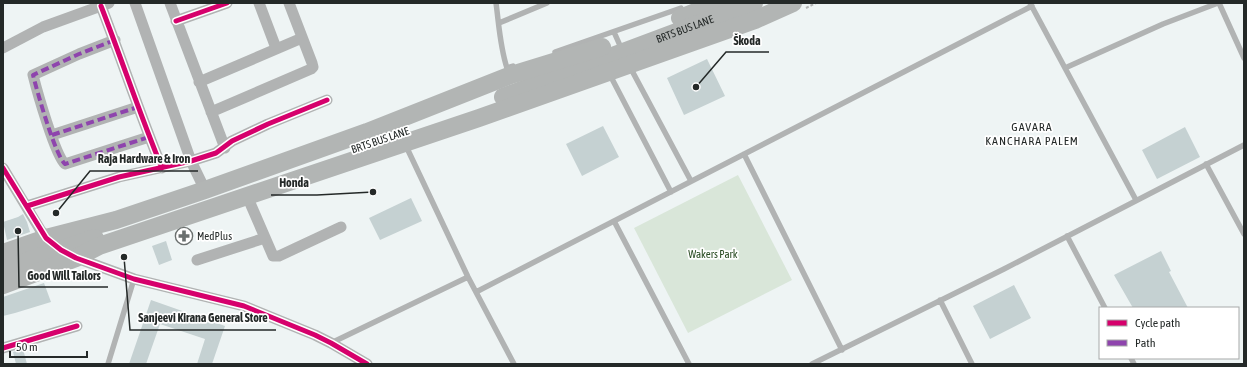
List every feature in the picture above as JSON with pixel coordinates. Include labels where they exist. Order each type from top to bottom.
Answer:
[{"type":"main road","points":[[3,285],[68,254],[99,246],[404,143],[718,3]]},
{"type":"main road","name":"BRTS BUS LANE","points":[[621,47],[754,3]]},
{"type":"main road","points":[[3,253],[46,238],[116,220],[205,190],[367,132],[511,75],[601,55],[621,47],[755,20],[793,3]]},
{"type":"main road","name":"BRTS BUS LANE","points":[[3,269],[68,254],[491,101],[601,55]]},
{"type":"street","points":[[135,3],[192,161],[205,190]]},
{"type":"street","points":[[170,3],[224,148]]},
{"type":"street","points":[[176,21],[228,3]]},
{"type":"street","points":[[259,3],[276,48]]},
{"type":"street","points":[[211,112],[311,69],[312,63],[289,3]]},
{"type":"street","points":[[3,48],[43,27],[105,4],[114,40],[149,137],[162,168]]},
{"type":"street","points":[[199,82],[302,38]]},
{"type":"street","points":[[114,40],[33,75],[39,98],[52,135],[59,154],[65,164],[149,137]]},
{"type":"street","points":[[27,206],[119,177],[192,161],[216,153],[232,141],[268,124],[327,100]]},
{"type":"street","points":[[52,135],[138,107]]},
{"type":"street","points":[[3,168],[46,238],[68,254],[134,278],[244,306],[331,343],[367,364]]},
{"type":"street","points":[[247,196],[273,256],[276,257],[341,227]]},
{"type":"street","points":[[197,260],[265,238]]},
{"type":"street","points":[[4,346],[77,326]]},
{"type":"lane","points":[[496,3],[502,48],[508,68],[522,63]]},
{"type":"lane","points":[[499,23],[547,3]]},
{"type":"lane","points":[[1066,68],[1162,24],[1218,3],[1244,58]]},
{"type":"lane","points":[[476,292],[1031,5],[1136,200]]},
{"type":"lane","points":[[689,6],[621,47],[691,181]]},
{"type":"lane","points":[[552,53],[601,55],[671,192]]},
{"type":"lane","points":[[404,143],[468,277],[514,364]]},
{"type":"lane","points":[[812,364],[1244,145]]},
{"type":"lane","points":[[744,154],[842,350]]},
{"type":"lane","points":[[1206,164],[1244,234]]},
{"type":"lane","points":[[614,221],[689,364]]},
{"type":"lane","points":[[1067,236],[1104,307]]},
{"type":"lane","points":[[331,343],[468,277]]},
{"type":"lane","points":[[108,364],[134,278]]},
{"type":"lane","points":[[940,300],[972,364]]},
{"type":"green space","name":"Wakers Park","points":[[738,175],[792,280],[688,333],[634,228]]},
{"type":"building","points":[[707,59],[725,96],[684,115],[667,78]]},
{"type":"building","points":[[603,126],[619,157],[582,176],[566,144]]},
{"type":"building","points":[[1185,127],[1200,157],[1157,179],[1142,150]]},
{"type":"building","points":[[411,198],[422,221],[380,240],[369,218]]},
{"type":"building","points":[[23,214],[30,232],[7,240],[3,222]]},
{"type":"building","points":[[166,241],[172,260],[159,265],[152,246]]},
{"type":"building","points":[[1161,251],[1171,271],[1169,272],[1187,307],[1132,307],[1114,275]]},
{"type":"building","points":[[44,283],[51,302],[3,316],[3,297]]},
{"type":"building","points":[[1014,285],[1031,318],[990,339],[973,306]]},
{"type":"building","points":[[151,300],[225,326],[212,364],[197,364],[205,339],[160,324],[146,364],[129,364]]},
{"type":"building","points":[[23,349],[27,364],[16,364],[13,352]]},
{"type":"marked path","points":[[115,40],[79,54],[33,75],[42,108],[56,149],[65,164],[149,137]]},
{"type":"marked path","points":[[52,135],[138,107]]},
{"type":"cycle path","points":[[176,21],[227,3]]},
{"type":"cycle path","points":[[101,6],[162,168]]},
{"type":"cycle path","points":[[27,206],[119,177],[191,161],[216,153],[232,141],[268,124],[327,100]]},
{"type":"cycle path","points":[[3,168],[46,238],[61,250],[76,258],[134,279],[244,306],[315,335],[367,364]]},
{"type":"cycle path","points":[[3,348],[77,326]]},
{"type":"place","name":"Škoda","points":[[696,87]]},
{"type":"place","name":"Honda","points":[[373,192]]},
{"type":"place","name":"Raja Hardware & Iron","points":[[56,213]]},
{"type":"place","name":"Good Will Tailors","points":[[18,231]]},
{"type":"place","name":"MedPlus","points":[[184,236]]},
{"type":"place","name":"Sanjeevi Kirana General Store","points":[[124,257]]},
{"type":"district","name":"GAVARA KANCHARA PALEM","points":[[1032,134]]}]
